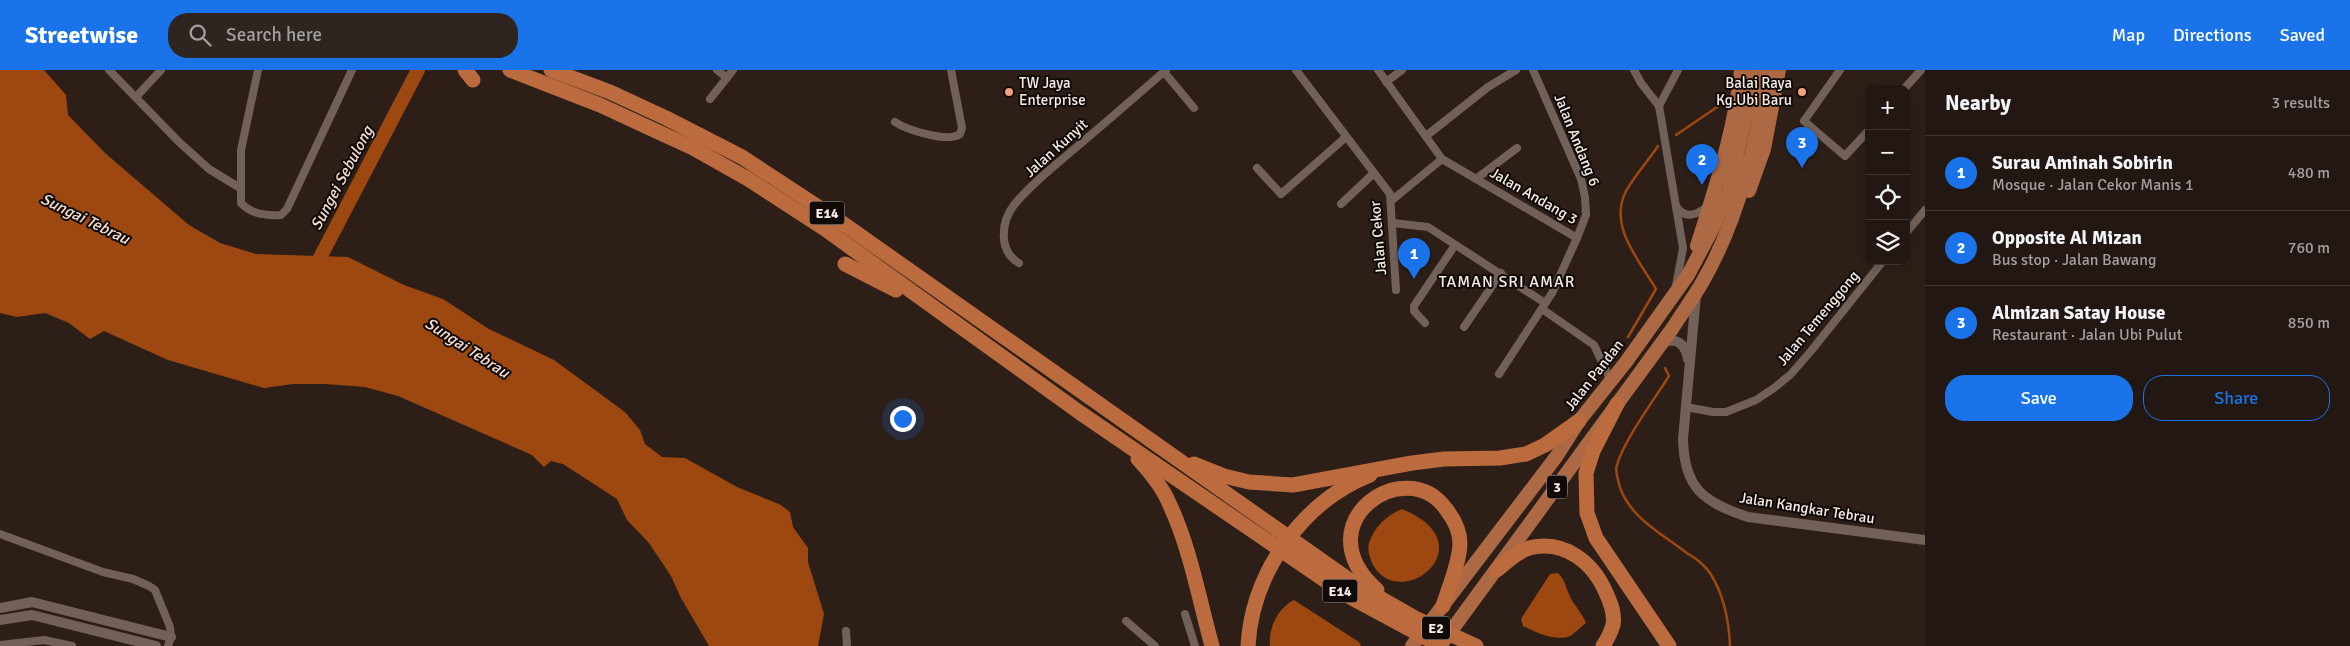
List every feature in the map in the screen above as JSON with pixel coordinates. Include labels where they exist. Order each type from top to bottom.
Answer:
[{"type":"highway","name":"E14","points":[[510,70],[600,105],[693,148],[731,169],[825,229],[938,312],[1122,441],[1249,520],[1397,608]]},
{"type":"highway","name":"E14","points":[[551,70],[610,92],[742,157],[835,218],[1174,456],[1249,520],[1348,596],[1440,646]]},
{"type":"highway","points":[[1731,126],[1734,70]]},
{"type":"highway","points":[[1688,275],[1722,163],[1738,101],[1741,70]]},
{"type":"highway","name":"3","points":[[1752,70],[1757,98]]},
{"type":"highway","name":"3","points":[[1440,646],[1663,342],[1700,286],[1725,233],[1742,187],[1757,98],[1766,70]]},
{"type":"highway","points":[[1700,286],[1720,256],[1746,200],[1764,149],[1779,70]]},
{"type":"highway","name":"Jalan Pandan","points":[[1412,646],[1556,457],[1608,375],[1688,275],[1714,228],[1729,190],[1757,98]]},
{"type":"highway","points":[[845,264],[938,312]]},
{"type":"highway","points":[[1617,404],[1593,451],[1586,473],[1587,514],[1596,538],[1669,646]]},
{"type":"highway","points":[[1174,456],[1224,476],[1249,482],[1273,484],[1301,483],[1412,463],[1444,459],[1500,458],[1526,454],[1545,445],[1579,421]]},
{"type":"highway","points":[[1122,441],[1150,473],[1170,502],[1190,562],[1212,646]]},
{"type":"highway","points":[[1248,646],[1251,616],[1261,584],[1270,566],[1303,520],[1319,505],[1360,479],[1412,463]]},
{"type":"highway","points":[[1397,608],[1370,584],[1358,570],[1350,550],[1351,530],[1360,512],[1376,496],[1388,491],[1413,488],[1435,496],[1443,504],[1451,515],[1460,536],[1458,557],[1443,606]]},
{"type":"highway","points":[[1497,570],[1519,552],[1530,548],[1556,548],[1570,551],[1580,557],[1597,575],[1611,604],[1613,625],[1603,646]]},
{"type":"highway","name":"E2","points":[[1397,608],[1476,646]]},
{"type":"street","points":[[109,70],[179,142],[209,169],[240,188]]},
{"type":"street","points":[[136,97],[161,70]]},
{"type":"street","points":[[258,70],[241,150],[241,203],[248,210],[272,216],[281,215],[287,209],[352,70]]},
{"type":"street","points":[[717,70],[728,78]]},
{"type":"street","points":[[710,99],[734,70]]},
{"type":"street","points":[[895,122],[943,138],[952,138],[960,134],[962,128],[951,70]]},
{"type":"street","name":"Jalan Cekor","points":[[1296,70],[1390,194],[1396,290]]},
{"type":"street","name":"Jalan Andang 3","points":[[1378,70],[1442,159],[1577,238]]},
{"type":"street","points":[[1386,82],[1402,70]]},
{"type":"street","points":[[1426,136],[1488,87],[1516,70]]},
{"type":"street","name":"Jalan Andang 6","points":[[1499,374],[1543,306],[1564,269],[1586,215],[1581,179],[1533,70]]},
{"type":"street","points":[[1634,70],[1641,83],[1659,106],[1683,248],[1680,270],[1673,295]]},
{"type":"street","points":[[1659,106],[1678,70]]},
{"type":"street","points":[[1840,70],[1804,121],[1845,156],[1865,134]]},
{"type":"street","points":[[1908,85],[1921,70]]},
{"type":"street","points":[[1165,71],[1194,108]]},
{"type":"street","name":"Jalan Kunyit","points":[[1019,263],[1009,253],[1003,236],[1005,223],[1014,206],[1053,167],[1165,71]]},
{"type":"street","points":[[1257,168],[1281,194],[1346,137]]},
{"type":"street","name":"Jalan Andang 3","points":[[1476,179],[1517,148]]},
{"type":"street","points":[[1391,201],[1442,159]]},
{"type":"street","points":[[1341,204],[1374,174]]},
{"type":"street","points":[[1675,204],[1682,212],[1688,215],[1701,212],[1710,204]]},
{"type":"street","points":[[1910,228],[1925,210]]},
{"type":"street","points":[[1393,223],[1422,225],[1501,274],[1594,344],[1608,375]]},
{"type":"street","points":[[1425,323],[1414,311],[1414,306],[1455,245]]},
{"type":"street","name":"Jalan Temenggong","points":[[1686,407],[1713,412],[1726,412],[1756,400],[1774,388],[1790,374],[1811,350],[1880,265]]},
{"type":"street","points":[[1464,327],[1501,274]]},
{"type":"street","name":"Jalan Kangkar Tebrau","points":[[1700,286],[1683,439],[1687,472],[1693,483],[1708,500],[1723,509],[1748,518],[1925,540]]},
{"type":"street","name":"Jalan Kangkar Tebrau","points":[[1663,342],[1672,339],[1683,345],[1690,367]]},
{"type":"street","points":[[0,534],[103,572],[133,579],[155,590],[170,627],[169,642],[32,602],[0,608]]},
{"type":"street","points":[[23,604],[26,616]]},
{"type":"street","points":[[1185,614],[1195,646]]},
{"type":"street","points":[[0,620],[32,616],[156,646]]},
{"type":"street","points":[[1126,621],[1155,646]]},
{"type":"street","points":[[846,631],[847,646]]},
{"type":"street","points":[[0,645],[44,643],[72,646]]},
{"type":"water","name":"Sungai Tebrau","points":[[0,70],[44,70],[66,95],[68,115],[105,153],[189,225],[220,243],[256,254],[348,257],[404,285],[443,299],[489,329],[554,360],[625,412],[640,430],[645,444],[662,457],[685,458],[737,487],[781,505],[790,512],[793,527],[808,548],[808,562],[824,614],[818,646],[709,646],[681,598],[671,576],[649,543],[627,520],[617,499],[563,464],[551,461],[544,467],[532,455],[398,396],[365,387],[325,384],[293,384],[264,388],[168,360],[104,331],[90,339],[69,323],[45,313],[17,317],[0,313]]},
{"type":"water","points":[[1402,509],[1427,523],[1438,539],[1438,555],[1430,568],[1417,578],[1401,582],[1386,578],[1373,565],[1368,549],[1371,537],[1378,527],[1386,518]]},
{"type":"water","points":[[1558,573],[1564,580],[1571,598],[1586,623],[1572,635],[1564,638],[1546,636],[1534,631],[1523,626],[1521,619],[1550,574]]},
{"type":"water","points":[[1294,600],[1359,642],[1361,646],[1270,646],[1272,626],[1275,619],[1283,608]]},
{"type":"waterway","name":"Sungei Sebulong","points":[[312,273],[418,70]]},
{"type":"waterway","points":[[1676,135],[1723,103]]},
{"type":"waterway","points":[[1628,337],[1656,289],[1634,254],[1623,230],[1621,204],[1626,191],[1658,146]]},
{"type":"waterway","points":[[1665,368],[1669,376],[1626,444],[1616,472],[1622,492],[1636,513],[1645,522],[1700,562],[1710,573],[1719,590],[1725,608],[1730,646]]},
{"type":"place","name":"TW Jaya Enterprise","points":[[1009,92]]},
{"type":"place","name":"Balai Raya Kg.Ubi Baru","points":[[1802,92]]},
{"type":"place","name":"Almizan Satay House","points":[[1802,168]]},
{"type":"place","name":"Opposite Al Mizan","points":[[1702,185]]},
{"type":"place","name":"Surau Aminah Sobirin","points":[[1414,279]]},
{"type":"district","name":"TAMAN SRI AMAR","points":[[1507,282]]}]
